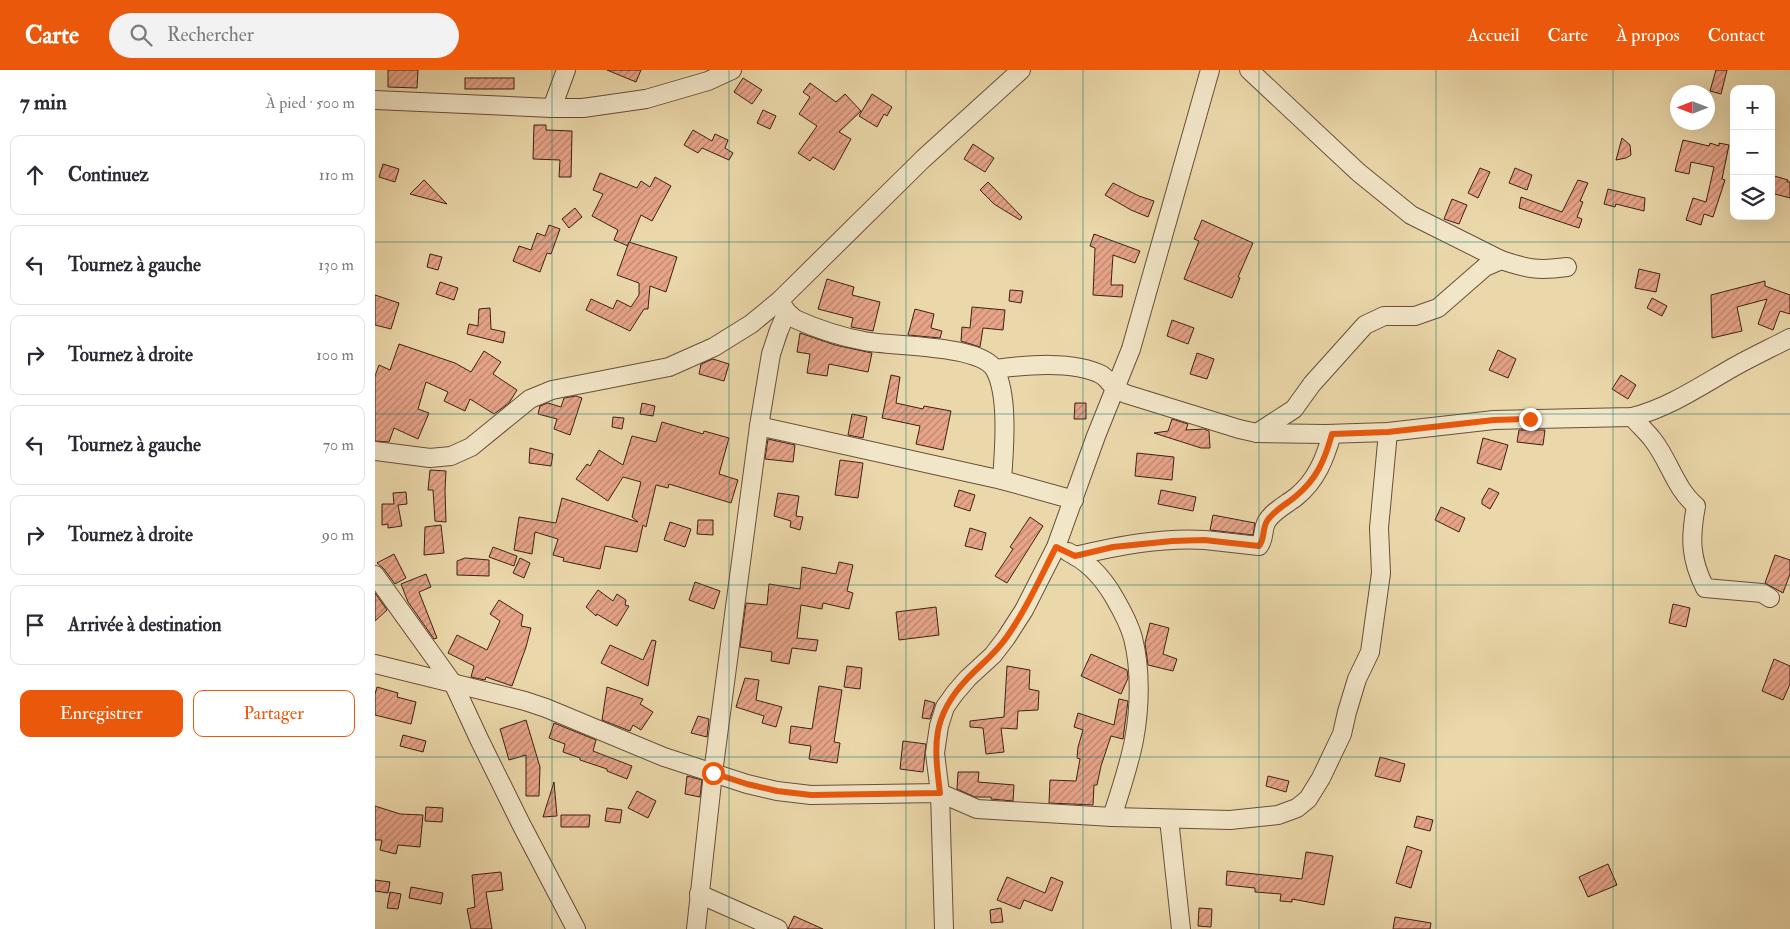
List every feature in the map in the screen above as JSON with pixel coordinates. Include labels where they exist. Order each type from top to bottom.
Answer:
[{"type":"street","points":[[552,108],[566,70]]},
{"type":"street","points":[[375,100],[583,108],[646,99],[707,81],[732,70]]},
{"type":"street","points":[[375,451],[430,458],[451,456],[471,446],[530,399],[552,390],[669,366],[714,346],[783,306],[923,159],[1021,70]]},
{"type":"street","points":[[944,929],[940,793],[935,753],[939,726],[945,707],[967,678],[993,655],[1006,638],[1024,610],[1056,547],[1096,436],[1131,349],[1210,70]]},
{"type":"street","points":[[1249,70],[1358,172],[1411,215],[1501,260],[1521,267],[1543,270],[1567,267]]},
{"type":"street","points":[[1257,433],[1294,409],[1312,384],[1365,325],[1384,316],[1415,316],[1439,308],[1485,266],[1501,260]]},
{"type":"street","points":[[783,306],[795,319],[804,324],[861,341],[969,353],[983,359],[995,369],[1001,392],[1004,428],[1002,480]]},
{"type":"street","points":[[696,929],[713,773],[759,426],[771,354],[779,330],[783,306]]},
{"type":"street","points":[[995,369],[1036,365],[1093,371],[1110,380],[1115,388],[1136,398],[1257,433],[1332,434],[1388,432],[1494,420],[1632,417],[1651,412],[1671,403],[1790,338]]},
{"type":"street","points":[[1632,417],[1653,440],[1666,460],[1677,484],[1696,506],[1692,527],[1693,550],[1696,570],[1705,588],[1762,593],[1770,598]]},
{"type":"street","points":[[759,426],[1002,480],[1074,500]]},
{"type":"street","points":[[375,664],[525,701],[664,757],[747,784],[777,791],[811,795],[940,793],[977,809],[1112,817],[1230,820],[1278,815],[1297,808],[1308,798],[1321,778],[1342,734],[1357,679],[1370,652],[1381,573],[1379,528],[1388,432]]},
{"type":"street","points":[[1075,556],[1113,547],[1172,541],[1204,540],[1259,546],[1262,542],[1266,522],[1315,478],[1332,434]]},
{"type":"street","points":[[1056,547],[1075,556],[1093,570],[1109,589],[1123,612],[1133,638],[1138,711],[1134,741],[1112,817]]},
{"type":"street","points":[[375,575],[454,685],[516,815],[576,929]]},
{"type":"street","points":[[1169,819],[1181,929]]},
{"type":"street","points":[[699,894],[778,929]]},
{"type":"building","points":[[388,70],[418,70],[417,88],[388,87]]},
{"type":"building","points":[[607,70],[641,70],[636,82]]},
{"type":"building","points":[[1716,70],[1727,70],[1721,94],[1715,92],[1715,85],[1712,85]]},
{"type":"building","points":[[465,78],[514,78],[514,89],[465,89]]},
{"type":"building","points":[[743,78],[762,90],[752,104],[734,92]]},
{"type":"building","points":[[810,83],[836,102],[845,94],[861,111],[839,132],[851,139],[834,170],[813,157],[810,161],[798,153],[817,126],[799,114],[810,97],[803,92]]},
{"type":"building","points":[[872,94],[892,107],[887,116],[884,114],[877,127],[859,116]]},
{"type":"building","points":[[763,110],[776,116],[770,129],[757,123]]},
{"type":"building","points":[[534,125],[546,125],[546,130],[572,131],[571,177],[559,177],[560,160],[533,159]]},
{"type":"building","points":[[693,130],[712,141],[715,134],[728,140],[725,148],[733,153],[729,160],[702,148],[698,153],[684,145]]},
{"type":"building","points":[[1622,138],[1630,145],[1631,155],[1616,160]]},
{"type":"building","points":[[1683,140],[1709,146],[1710,143],[1719,146],[1719,143],[1729,145],[1722,179],[1725,180],[1713,217],[1704,214],[1701,225],[1686,220],[1693,198],[1706,202],[1714,167],[1691,162],[1689,174],[1675,171]]},
{"type":"building","points":[[973,144],[994,158],[985,172],[964,159]]},
{"type":"building","points":[[383,164],[399,169],[395,182],[379,177]]},
{"type":"building","points":[[1480,168],[1490,172],[1478,198],[1468,193]]},
{"type":"building","points":[[1515,168],[1532,175],[1527,190],[1509,183]]},
{"type":"building","points":[[600,173],[637,188],[641,181],[650,187],[655,177],[671,186],[652,221],[641,215],[628,246],[614,240],[618,230],[592,216],[603,194],[593,190]]},
{"type":"building","points":[[1775,176],[1790,182],[1790,198],[1775,194]]},
{"type":"building","points":[[424,180],[447,204],[410,194]]},
{"type":"building","points":[[1578,180],[1588,183],[1580,201],[1583,202],[1577,217],[1582,219],[1579,228],[1519,208],[1521,197],[1562,212]]},
{"type":"building","points":[[988,182],[1022,217],[1020,220],[994,204],[980,190]]},
{"type":"building","points":[[1113,183],[1154,201],[1148,217],[1131,210],[1105,195]]},
{"type":"building","points":[[1608,189],[1645,198],[1644,211],[1616,204],[1615,207],[1604,204]]},
{"type":"building","points":[[1452,199],[1467,205],[1459,224],[1444,219]]},
{"type":"building","points":[[575,208],[582,217],[569,228],[562,219]]},
{"type":"building","points":[[1202,220],[1253,243],[1238,277],[1240,278],[1232,298],[1184,279],[1199,241],[1194,239]]},
{"type":"building","points":[[549,225],[560,229],[551,254],[547,253],[540,272],[513,261],[519,246],[531,250],[537,233],[545,236]]},
{"type":"building","points":[[1094,234],[1140,251],[1135,263],[1113,255],[1111,285],[1123,285],[1122,297],[1093,295],[1095,248],[1090,246]]},
{"type":"building","points":[[629,242],[677,257],[666,292],[650,286],[648,309],[644,309],[630,331],[586,310],[591,299],[613,309],[617,300],[631,307],[639,295],[639,283],[617,275]]},
{"type":"building","points":[[430,254],[442,257],[438,270],[427,267]]},
{"type":"building","points":[[1639,269],[1660,274],[1656,292],[1635,288]]},
{"type":"building","points":[[827,279],[854,287],[852,295],[880,302],[873,331],[851,327],[853,318],[818,309]]},
{"type":"building","points":[[1765,281],[1765,286],[1790,295],[1790,314],[1780,311],[1773,330],[1758,324],[1767,299],[1737,307],[1742,331],[1712,338],[1711,295]]},
{"type":"building","points":[[440,282],[458,288],[454,300],[436,294]]},
{"type":"building","points":[[1010,290],[1023,291],[1021,303],[1009,301]]},
{"type":"building","points":[[375,295],[399,303],[391,329],[375,325]]},
{"type":"building","points":[[1652,298],[1667,306],[1662,316],[1647,308]]},
{"type":"building","points":[[972,307],[1005,310],[1003,330],[983,328],[980,347],[961,341],[962,327],[970,328]]},
{"type":"building","points":[[490,308],[491,329],[505,332],[503,343],[467,334],[469,324],[478,326],[479,309]]},
{"type":"building","points":[[915,309],[934,314],[931,328],[942,331],[940,338],[908,335]]},
{"type":"building","points":[[1172,320],[1194,328],[1188,344],[1167,336]]},
{"type":"building","points":[[800,333],[835,345],[872,353],[868,372],[829,364],[827,376],[807,373],[810,354],[797,352]]},
{"type":"building","points":[[399,344],[455,363],[471,372],[484,351],[501,362],[493,374],[517,390],[509,403],[494,414],[470,399],[465,411],[444,401],[448,392],[426,382],[418,409],[429,413],[418,439],[394,428],[389,442],[375,441],[375,376],[379,365],[390,370]]},
{"type":"building","points":[[1498,350],[1516,359],[1508,378],[1489,370]]},
{"type":"building","points":[[1197,353],[1214,359],[1207,379],[1190,374]]},
{"type":"building","points":[[713,359],[729,364],[724,381],[699,374],[701,364]]},
{"type":"building","points":[[891,375],[900,377],[896,403],[923,409],[924,406],[951,411],[943,450],[916,444],[920,426],[882,418]]},
{"type":"building","points":[[1621,375],[1636,385],[1628,399],[1612,389]]},
{"type":"building","points":[[576,396],[582,398],[570,435],[554,429],[557,419],[538,414],[540,406],[548,403],[561,407],[564,398]]},
{"type":"building","points":[[642,403],[655,406],[653,416],[640,414]]},
{"type":"building","points":[[1075,403],[1086,403],[1086,419],[1074,419]]},
{"type":"building","points":[[852,414],[867,417],[863,438],[848,435]]},
{"type":"building","points":[[613,417],[624,418],[622,429],[612,427]]},
{"type":"building","points":[[1172,419],[1188,424],[1186,430],[1204,429],[1209,431],[1210,448],[1201,448],[1154,433],[1168,431]]},
{"type":"building","points":[[662,422],[703,434],[704,431],[729,438],[719,474],[738,480],[731,503],[669,484],[668,488],[656,485],[646,527],[643,525],[637,552],[605,546],[600,569],[563,561],[564,558],[553,555],[558,539],[535,532],[532,554],[514,550],[519,517],[556,523],[562,498],[638,522],[632,517],[641,482],[623,477],[608,501],[576,479],[587,464],[590,466],[599,450],[623,465],[632,436],[656,442]]},
{"type":"building","points":[[1519,430],[1545,430],[1543,445],[1517,442]]},
{"type":"building","points":[[1483,438],[1508,445],[1501,470],[1477,463]]},
{"type":"building","points":[[768,439],[795,445],[793,462],[765,459]]},
{"type":"building","points":[[530,448],[553,454],[551,466],[529,463]]},
{"type":"building","points":[[1137,453],[1174,457],[1172,480],[1135,476]]},
{"type":"building","points":[[840,460],[863,463],[858,498],[835,495]]},
{"type":"building","points":[[430,470],[446,471],[446,522],[435,521],[433,490],[428,490]]},
{"type":"building","points":[[1489,488],[1499,493],[1490,509],[1482,504],[1482,500]]},
{"type":"building","points":[[959,490],[975,495],[970,511],[954,506]]},
{"type":"building","points":[[1161,490],[1196,497],[1193,511],[1158,504]]},
{"type":"building","points":[[406,492],[407,504],[398,505],[402,526],[388,528],[388,524],[382,525],[382,504],[394,504],[393,493]]},
{"type":"building","points":[[778,493],[799,496],[796,516],[803,517],[800,530],[790,527],[791,521],[774,516]]},
{"type":"building","points":[[1441,507],[1465,518],[1459,532],[1435,520]]},
{"type":"building","points":[[1213,515],[1255,523],[1253,535],[1210,530]]},
{"type":"building","points":[[1030,517],[1043,526],[1007,583],[995,576],[1013,549],[1010,547]]},
{"type":"building","points":[[698,520],[713,520],[713,535],[697,534]]},
{"type":"building","points":[[670,522],[691,529],[685,547],[664,540]]},
{"type":"building","points":[[441,525],[444,553],[424,555],[425,527]]},
{"type":"building","points":[[970,528],[986,533],[982,550],[965,546]]},
{"type":"building","points":[[493,547],[517,556],[514,566],[489,557]]},
{"type":"building","points":[[394,554],[406,578],[395,584],[377,563]]},
{"type":"building","points":[[1775,555],[1790,560],[1790,574],[1783,593],[1765,583]]},
{"type":"building","points":[[465,558],[489,560],[489,576],[457,575],[457,561]]},
{"type":"building","points":[[520,558],[530,563],[524,578],[513,573]]},
{"type":"building","points":[[839,562],[853,565],[847,591],[853,593],[849,609],[823,603],[822,609],[801,605],[797,638],[818,640],[816,651],[792,648],[789,664],[771,661],[772,652],[740,647],[746,603],[767,605],[769,584],[800,589],[802,567],[836,574]]},
{"type":"building","points":[[426,574],[431,587],[419,592],[437,638],[434,639],[408,602],[401,584]]},
{"type":"building","points":[[695,582],[720,591],[714,609],[689,600]]},
{"type":"building","points":[[598,590],[613,601],[617,594],[626,600],[625,605],[629,606],[617,626],[597,614],[596,616],[586,607]]},
{"type":"building","points":[[375,593],[387,610],[375,621]]},
{"type":"building","points":[[499,600],[523,615],[521,626],[531,628],[512,686],[486,677],[485,680],[471,677],[474,666],[448,653],[457,635],[487,650],[500,621],[490,614]]},
{"type":"building","points":[[1673,604],[1690,608],[1686,627],[1669,623]]},
{"type":"building","points":[[936,607],[939,635],[899,640],[896,612]]},
{"type":"building","points":[[1150,623],[1169,628],[1163,654],[1177,659],[1173,671],[1148,665],[1145,643]]},
{"type":"building","points":[[652,640],[656,641],[648,686],[601,663],[610,645],[643,660]]},
{"type":"building","points":[[1091,654],[1127,670],[1128,678],[1121,694],[1081,676]]},
{"type":"building","points":[[1774,659],[1790,666],[1790,684],[1783,700],[1762,691]]},
{"type":"building","points":[[847,666],[862,668],[860,689],[844,687]]},
{"type":"building","points":[[1007,666],[1030,670],[1029,689],[1039,691],[1038,710],[1018,711],[1017,729],[1001,728],[1004,752],[986,754],[983,728],[970,727],[970,721],[1004,717]]},
{"type":"building","points":[[745,678],[759,680],[756,700],[782,707],[776,727],[762,723],[764,716],[736,707]]},
{"type":"building","points":[[819,686],[842,690],[834,742],[840,743],[837,763],[809,759],[811,746],[789,743],[791,726],[812,729]]},
{"type":"building","points":[[377,687],[398,693],[397,697],[416,702],[411,724],[375,715]]},
{"type":"building","points":[[607,687],[643,699],[640,704],[653,712],[641,730],[633,725],[630,731],[602,720]]},
{"type":"building","points":[[1119,699],[1128,701],[1123,739],[1111,736],[1097,785],[1094,785],[1093,805],[1049,803],[1050,780],[1076,781],[1080,759],[1077,758],[1078,747],[1083,730],[1074,727],[1078,713],[1114,725]]},
{"type":"building","points":[[925,700],[935,703],[930,719],[922,718]]},
{"type":"building","points":[[698,716],[709,719],[707,737],[691,733]]},
{"type":"building","points":[[526,720],[540,767],[539,796],[526,796],[526,755],[509,760],[500,729]]},
{"type":"building","points":[[554,723],[596,740],[593,751],[632,766],[627,779],[563,752],[565,744],[549,738]]},
{"type":"building","points":[[403,735],[426,741],[423,752],[400,746]]},
{"type":"building","points":[[903,741],[926,744],[923,772],[900,769]]},
{"type":"building","points":[[1380,757],[1405,764],[1400,782],[1375,776]]},
{"type":"building","points":[[958,772],[979,772],[978,782],[1014,785],[1013,801],[991,799],[991,797],[975,797],[957,789]]},
{"type":"building","points":[[687,776],[702,780],[700,797],[685,794]]},
{"type":"building","points":[[1268,776],[1289,781],[1286,792],[1266,786]]},
{"type":"building","points":[[554,782],[557,816],[543,817]]},
{"type":"building","points":[[637,791],[656,801],[648,818],[628,808]]},
{"type":"building","points":[[375,806],[400,814],[423,815],[420,847],[398,845],[396,854],[380,850],[382,840],[375,840]]},
{"type":"building","points":[[426,807],[443,808],[442,822],[425,821]]},
{"type":"building","points":[[607,808],[622,810],[620,823],[605,821]]},
{"type":"building","points":[[561,815],[590,815],[589,827],[561,827]]},
{"type":"building","points":[[1417,816],[1433,820],[1430,831],[1414,827]]},
{"type":"building","points":[[1407,846],[1422,851],[1411,888],[1396,883]]},
{"type":"building","points":[[1306,852],[1333,856],[1324,905],[1292,899],[1292,902],[1280,901],[1281,894],[1255,892],[1255,888],[1226,885],[1227,871],[1302,879]]},
{"type":"building","points":[[1608,864],[1617,885],[1588,897],[1579,877]]},
{"type":"building","points":[[501,872],[503,890],[486,892],[492,929],[471,929],[467,909],[475,907],[472,875]]},
{"type":"building","points":[[1007,877],[1045,893],[1051,877],[1063,882],[1052,911],[1024,900],[1020,909],[997,900]]},
{"type":"building","points":[[375,880],[390,882],[388,893],[375,891]]},
{"type":"building","points":[[411,887],[443,893],[441,904],[409,898]]},
{"type":"building","points":[[390,892],[401,894],[398,909],[387,908]]},
{"type":"building","points":[[1001,908],[1003,922],[991,923],[990,910]]},
{"type":"building","points":[[1199,908],[1212,909],[1211,927],[1198,926]]},
{"type":"building","points":[[794,916],[823,929],[788,929]]},
{"type":"building","points":[[1395,917],[1431,923],[1430,929],[1393,929]]},
{"type":"route","points":[[713,773],[777,791],[811,795],[940,793],[935,753],[939,726],[945,707],[967,678],[993,655],[1006,638],[1024,610],[1056,547],[1075,556],[1113,547],[1172,541],[1204,540],[1259,546],[1262,542],[1266,522],[1315,478],[1332,434],[1388,432],[1439,425],[1530,419]]}]
